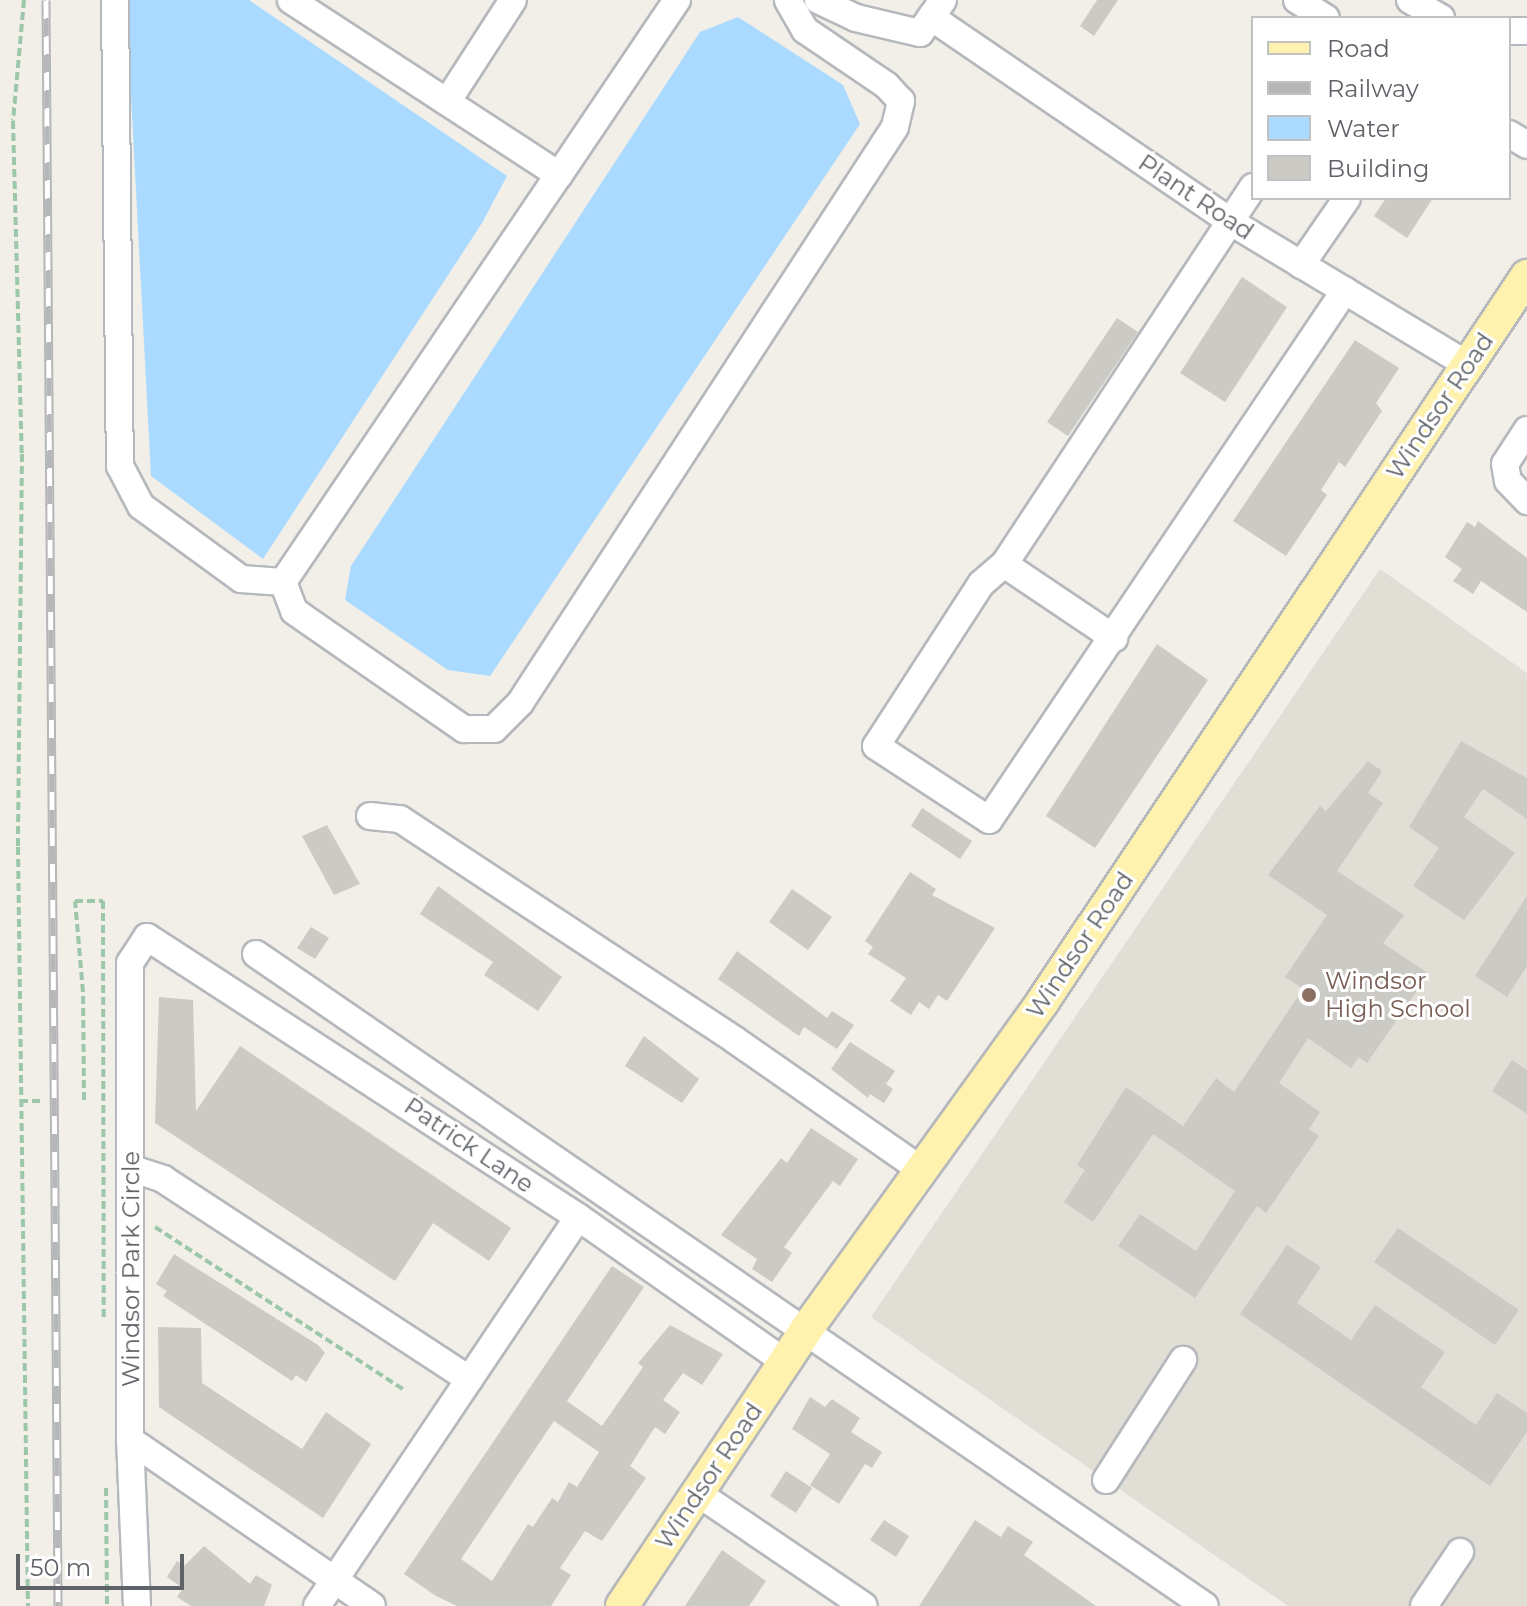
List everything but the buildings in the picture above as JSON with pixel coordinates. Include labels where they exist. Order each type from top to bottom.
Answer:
[{"type":"main road","name":"Windsor Road","points":[[622,1606],[806,1330],[1043,1001],[1527,276]]},
{"type":"street","points":[[115,0],[120,466],[141,506],[241,579],[283,582]]},
{"type":"street","points":[[291,0],[559,175]]},
{"type":"street","points":[[447,102],[513,0]]},
{"type":"street","points":[[283,582],[677,0]]},
{"type":"street","points":[[283,582],[294,611],[464,729],[494,729],[520,703],[895,127],[901,101],[886,85],[805,30],[788,0]]},
{"type":"street","points":[[818,0],[856,18],[920,33],[937,9]]},
{"type":"street","points":[[1297,0],[1323,16]]},
{"type":"street","points":[[1410,0],[1438,16]]},
{"type":"street","name":"Plant Road","points":[[937,9],[1231,222],[1468,365]]},
{"type":"street","points":[[1251,190],[1004,564],[981,584],[876,746],[989,820],[1345,290]]},
{"type":"street","points":[[1301,265],[1346,200]]},
{"type":"street","points":[[1527,430],[1505,464],[1508,481],[1527,501]]},
{"type":"street","points":[[1004,564],[1114,638]]},
{"type":"street","points":[[370,816],[400,819],[748,1049],[923,1171]]},
{"type":"street","name":"Windsor Park Circle","points":[[137,1606],[130,1440],[133,1169],[130,963],[147,937]]},
{"type":"street","name":"Patrick Lane","points":[[147,937],[578,1217],[785,1362]]},
{"type":"street","points":[[256,954],[1205,1606]]},
{"type":"street","points":[[133,1169],[163,1179],[469,1379]]},
{"type":"street","points":[[317,1606],[578,1217]]},
{"type":"street","points":[[1106,1480],[1183,1360]]},
{"type":"street","points":[[130,1440],[372,1606]]},
{"type":"street","points":[[699,1494],[864,1606]]},
{"type":"street","points":[[1424,1606],[1460,1552]]},
{"type":"path","points":[[24,0],[13,121],[22,454],[20,1101],[28,1606]]},
{"type":"path","points":[[84,1100],[83,992],[75,901],[103,901],[104,1327]]},
{"type":"path","points":[[20,1101],[40,1101]]},
{"type":"path","points":[[102,1217],[146,1220],[404,1390]]},
{"type":"path","points":[[106,1483],[107,1606]]},
{"type":"shaded area","name":"Windsor High School","points":[[1380,569],[1527,673],[1527,1606],[1288,1606],[871,1317]]},
{"type":"water","points":[[126,0],[249,0],[507,176],[482,223],[263,559],[151,476]]},
{"type":"water","points":[[738,17],[843,85],[860,124],[490,676],[448,670],[345,600],[351,566],[700,32]]},
{"type":"railway","points":[[46,0],[58,1606]]},
{"type":"place","name":"Windsor High School","points":[[1309,995]]}]
